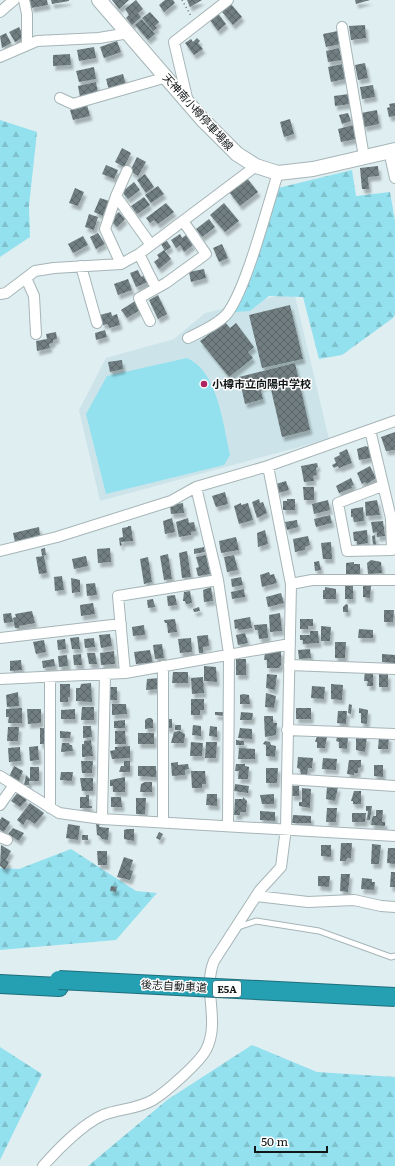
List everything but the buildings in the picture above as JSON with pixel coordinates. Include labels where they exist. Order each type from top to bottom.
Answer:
[{"type":"highway","name":"後志自動車道","points":[[0,977],[59,984],[395,1003]]},
{"type":"highway","name":"後志自動車道","points":[[0,984],[59,984],[395,997]]},
{"type":"main road","name":"天神南小樽停車場線","points":[[99,0],[188,102],[237,154],[256,166],[278,173],[313,169],[392,151]]},
{"type":"street","points":[[0,12],[14,0]]},
{"type":"street","points":[[24,0],[27,14],[27,45]]},
{"type":"street","points":[[188,102],[174,42],[228,0]]},
{"type":"street","points":[[342,27],[364,157]]},
{"type":"street","points":[[0,57],[37,41],[99,38],[129,33]]},
{"type":"street","points":[[60,98],[73,104],[167,77]]},
{"type":"street","points":[[392,151],[395,178]]},
{"type":"street","points":[[0,294],[6,293],[35,271],[54,268],[120,264],[139,254],[256,166]]},
{"type":"street","points":[[120,264],[105,229],[116,196],[127,171]]},
{"type":"street","points":[[188,338],[210,327],[225,316],[237,295],[278,173]]},
{"type":"street","points":[[116,196],[151,245]]},
{"type":"street","points":[[150,321],[139,298],[166,283],[206,254],[183,221]]},
{"type":"street","points":[[139,254],[156,288]]},
{"type":"street","points":[[81,266],[97,323]]},
{"type":"street","points":[[26,278],[34,296],[36,334]]},
{"type":"street","points":[[0,551],[57,537],[171,502],[196,487],[268,466],[395,421]]},
{"type":"street","points":[[370,430],[382,486],[391,518],[392,550],[347,551],[338,503],[382,486]]},
{"type":"street","points":[[43,1166],[61,1146],[103,1116],[152,1100],[189,1070],[205,1051],[212,1036],[209,973],[214,961],[256,896],[281,867],[286,828],[291,584],[268,466]]},
{"type":"street","points":[[196,487],[218,580],[229,654],[228,825]]},
{"type":"street","points":[[125,673],[118,596],[218,580]]},
{"type":"street","points":[[291,584],[312,580],[395,580]]},
{"type":"street","points":[[0,638],[121,624]]},
{"type":"street","points":[[0,679],[125,673],[290,644]]},
{"type":"street","points":[[289,665],[395,668]]},
{"type":"street","points":[[163,666],[163,822]]},
{"type":"street","points":[[102,819],[105,675]]},
{"type":"street","points":[[50,677],[50,808]]},
{"type":"street","points":[[287,730],[395,734]]},
{"type":"street","points":[[0,776],[59,813],[102,819],[286,828],[395,836]]},
{"type":"street","points":[[287,779],[395,786]]},
{"type":"street","points":[[0,806],[14,785]]},
{"type":"street","points":[[256,896],[308,902],[354,900],[381,906],[395,907]]},
{"type":"lane","points":[[235,928],[256,921],[319,931],[391,957],[395,956]]},
{"type":"path","points":[[182,0],[196,24]]},
{"type":"shaded area","name":"小樽市立向陽中学校","points":[[294,292],[329,439],[100,501],[79,410],[106,358],[174,339],[205,313]]},
{"type":"green space","points":[[0,120],[37,132],[29,206],[30,237],[0,257]]},
{"type":"green space","points":[[352,170],[356,196],[390,192],[395,221],[395,315],[342,355],[319,359],[303,297],[269,296],[250,311],[234,312],[257,260],[278,188]]},
{"type":"green space","points":[[187,358],[206,374],[212,386],[218,400],[230,455],[224,465],[106,494],[86,414],[107,376]]},
{"type":"green space","points":[[71,849],[136,891],[157,893],[116,940],[0,950],[0,868],[19,869]]},
{"type":"green space","points":[[252,1045],[317,1072],[395,1077],[395,1166],[88,1166],[167,1100]]},
{"type":"green space","points":[[0,1047],[42,1074],[0,1160]]},
{"type":"place","name":"小樽市立向陽中学校","points":[[204,384]]}]
